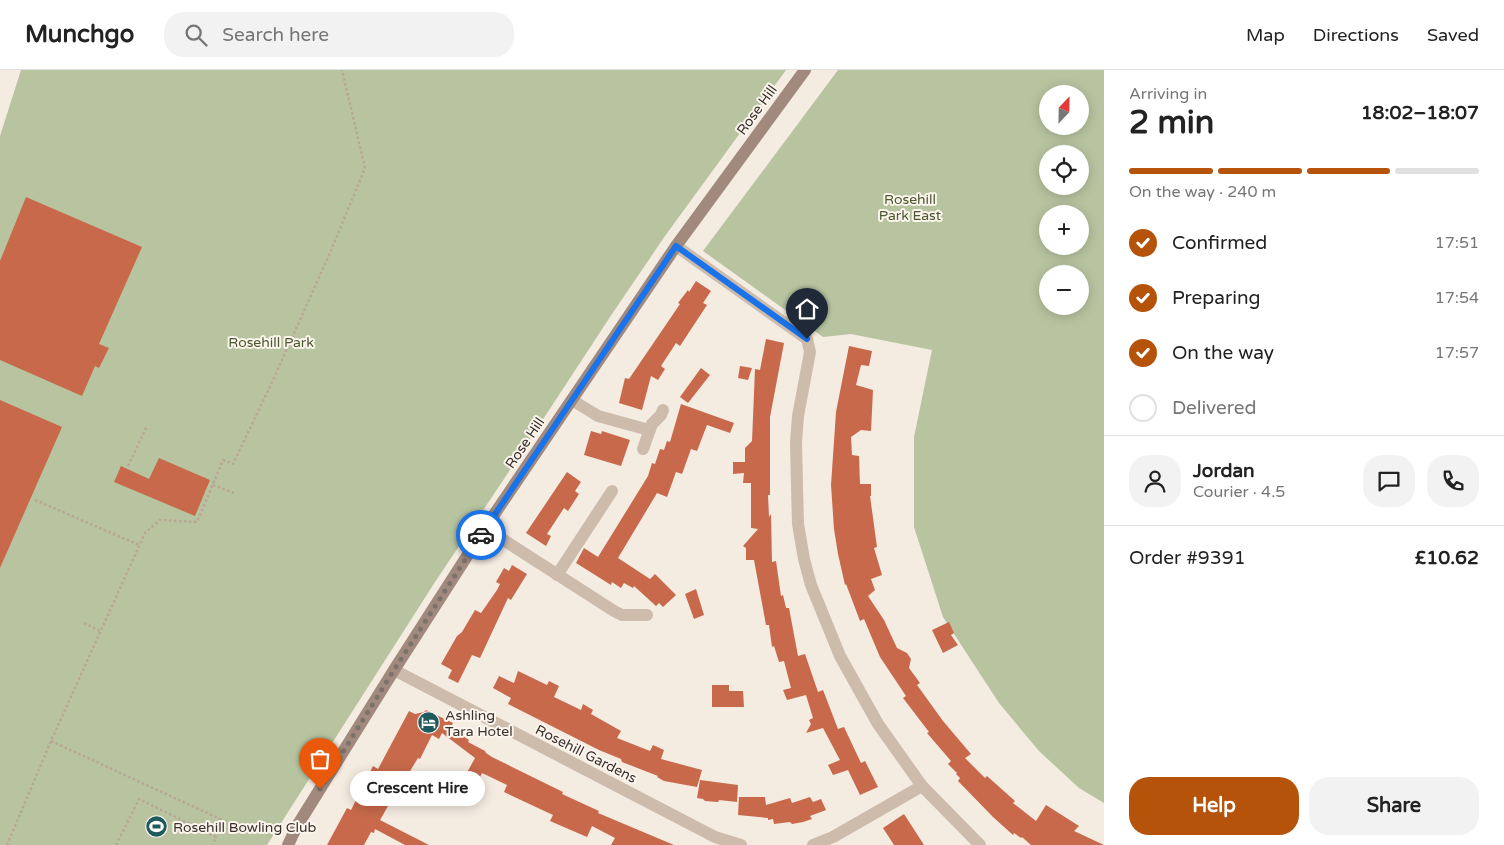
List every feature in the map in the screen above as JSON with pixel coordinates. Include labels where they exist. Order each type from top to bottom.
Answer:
[{"type":"main road","name":"Rose Hill","points":[[288,845],[302,818],[485,528],[676,246],[805,70]]},
{"type":"street","points":[[676,246],[807,339],[810,352],[798,416],[796,442],[798,524],[804,559],[812,585],[840,656],[878,724],[922,786],[980,845]]},
{"type":"street","points":[[572,400],[598,416],[649,430]]},
{"type":"street","points":[[643,449],[649,430],[663,410]]},
{"type":"street","points":[[557,575],[612,491]]},
{"type":"street","points":[[485,528],[622,615],[647,615]]},
{"type":"street","name":"Rosehill Gardens","points":[[394,670],[715,837],[741,845]]},
{"type":"street","points":[[813,845],[833,837],[922,786]]},
{"type":"path","points":[[7,845],[51,741],[145,533],[160,520],[197,522],[223,460],[232,464],[273,380],[363,177],[365,162],[342,70]]},
{"type":"path","points":[[128,466],[147,426]]},
{"type":"path","points":[[212,485],[234,493]]},
{"type":"path","points":[[35,500],[139,545]]},
{"type":"path","points":[[84,623],[100,631]]},
{"type":"path","points":[[51,741],[244,830]]},
{"type":"path","points":[[116,845],[139,799],[216,837],[212,845]]},
{"type":"green space","name":"Rosehill Park","points":[[21,70],[786,70],[665,236],[612,314],[435,582],[267,845],[0,845],[0,136]]},
{"type":"green space","name":"Rosehill Park East","points":[[838,70],[1104,70],[1104,803],[1079,788],[1039,751],[999,703],[943,617],[914,527],[914,437],[932,350],[851,334],[823,337],[703,251]]},
{"type":"building","points":[[26,197],[142,247],[99,344],[109,348],[99,368],[95,366],[82,396],[0,360],[0,261]]},
{"type":"building","points":[[696,281],[711,291],[703,303],[707,305],[680,346],[676,343],[661,366],[665,369],[658,380],[651,376],[642,410],[619,403],[625,378],[629,379],[680,304],[678,303],[688,290],[689,292]]},
{"type":"building","points":[[766,339],[784,343],[770,417],[770,495],[768,495],[769,517],[771,514],[772,562],[776,561],[781,596],[783,595],[786,608],[789,608],[798,656],[805,654],[818,692],[823,690],[838,729],[844,727],[861,763],[865,761],[878,787],[860,795],[848,770],[833,775],[828,765],[840,760],[823,728],[806,733],[811,724],[809,720],[813,718],[806,695],[787,700],[783,690],[791,688],[784,661],[779,662],[774,646],[772,647],[769,625],[766,625],[754,560],[746,560],[746,548],[743,546],[758,529],[751,528],[751,483],[743,483],[744,473],[733,474],[733,462],[745,462],[745,448],[752,441],[755,369],[760,370]]},
{"type":"building","points":[[849,346],[872,351],[869,366],[861,365],[856,385],[873,390],[871,431],[861,430],[851,437],[852,455],[859,456],[860,484],[871,484],[870,496],[877,547],[874,548],[882,575],[871,579],[875,590],[868,596],[884,620],[897,648],[907,653],[911,659],[909,668],[920,683],[917,685],[943,721],[971,754],[965,758],[985,778],[987,776],[1015,801],[1013,803],[1036,821],[1046,805],[1079,826],[1074,831],[1104,845],[1031,845],[1022,837],[1014,833],[1013,835],[993,817],[958,781],[960,778],[948,764],[951,761],[927,733],[929,732],[903,698],[906,696],[880,657],[864,619],[860,621],[845,585],[838,554],[831,485],[836,412]]},
{"type":"building","points":[[740,366],[752,368],[748,380],[738,378]]},
{"type":"building","points":[[701,368],[710,375],[688,403],[680,397]]},
{"type":"building","points":[[0,400],[62,427],[0,568]]},
{"type":"building","points":[[681,404],[734,423],[730,433],[707,425],[697,451],[691,449],[682,474],[676,472],[667,497],[657,493],[618,558],[650,579],[655,574],[676,595],[663,607],[659,603],[656,606],[634,586],[633,588],[624,583],[621,588],[612,582],[611,585],[576,563],[584,548],[598,557],[648,476],[652,463],[655,464],[660,449],[664,450],[667,441],[670,442]]},
{"type":"building","points":[[591,431],[601,434],[602,431],[630,440],[621,466],[584,455]]},
{"type":"building","points":[[159,458],[210,480],[195,516],[114,482],[121,466],[149,479]]},
{"type":"building","points":[[567,472],[581,482],[575,491],[579,494],[568,511],[564,508],[547,534],[551,536],[546,546],[526,533]]},
{"type":"building","points":[[512,565],[527,574],[511,600],[508,598],[480,658],[472,655],[458,683],[448,678],[452,670],[441,664],[475,610],[481,613],[497,590],[500,584],[496,582],[504,568],[509,571]]},
{"type":"building","points":[[696,589],[704,615],[694,619],[685,594]]},
{"type":"building","points":[[949,622],[954,633],[951,635],[958,645],[943,653],[932,630]]},
{"type":"building","points":[[518,671],[547,685],[549,681],[559,686],[554,697],[581,710],[583,704],[593,710],[591,714],[621,731],[617,738],[650,751],[653,745],[664,750],[661,759],[702,770],[697,787],[664,781],[658,776],[622,762],[621,759],[599,750],[508,704],[511,698],[493,688],[499,676],[514,683]]},
{"type":"building","points":[[712,685],[729,685],[729,691],[743,691],[744,707],[712,707]]},
{"type":"building","points":[[426,710],[453,723],[451,728],[469,740],[468,742],[492,757],[599,811],[598,813],[674,845],[611,845],[615,838],[592,826],[587,837],[550,821],[553,815],[504,792],[507,785],[482,773],[476,785],[464,778],[475,758],[442,733],[439,739],[432,735],[395,800],[392,799],[380,820],[429,845],[405,845],[375,829],[374,833],[371,832],[364,845],[327,845],[347,808],[351,810],[373,766],[378,769],[409,711],[415,714]]},
{"type":"building","points":[[700,780],[738,785],[737,802],[705,801],[697,798]]},
{"type":"building","points":[[739,797],[765,797],[766,805],[790,798],[792,803],[810,797],[813,802],[821,799],[826,810],[810,816],[812,819],[803,822],[774,824],[773,819],[768,820],[768,818],[738,815]]},
{"type":"building","points":[[904,814],[924,845],[894,845],[883,828]]},
{"type":"way so far","points":[[320,789],[481,535]]},
{"type":"place","name":"Ashling Tara Hotel","points":[[429,723]]},
{"type":"place","name":"Crescent Hire","points":[[320,789]]},
{"type":"place","name":"Rosehill Bowling Club","points":[[157,827]]},
{"type":"route","points":[[481,535],[676,246],[807,339]]}]
